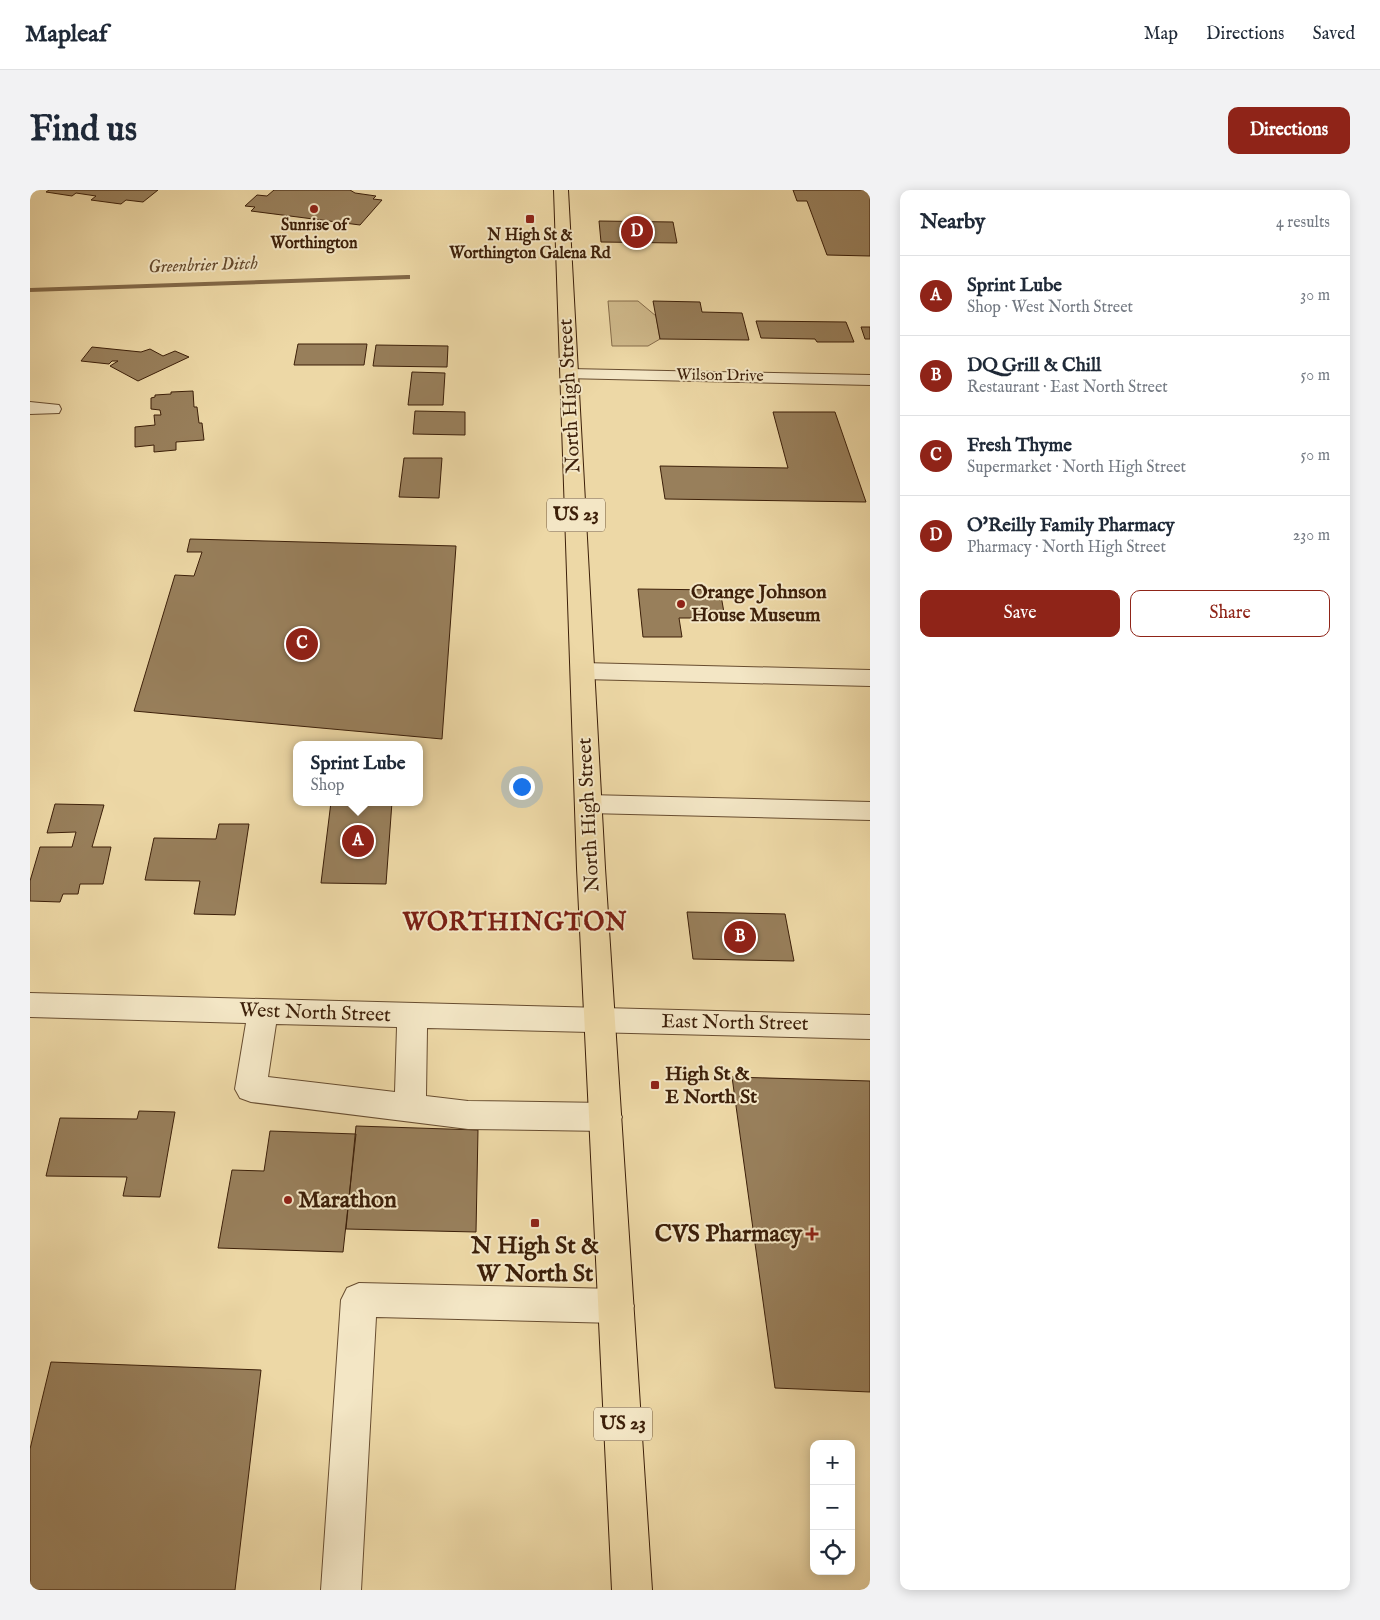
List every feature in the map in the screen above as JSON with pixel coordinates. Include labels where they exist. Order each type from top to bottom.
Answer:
[{"type":"main road","name":"North High Street","points":[[561,190],[588,804],[632,1590]]},
{"type":"street","name":"Wilson Drive","points":[[570,374],[870,380]]},
{"type":"street","points":[[30,408],[52,409]]},
{"type":"street","points":[[582,671],[870,678]]},
{"type":"street","points":[[588,804],[870,811]]},
{"type":"street","name":"West North Street","points":[[30,1005],[412,1016],[600,1019]]},
{"type":"street","points":[[263,1012],[251,1089],[468,1115],[606,1117]]},
{"type":"street","points":[[410,1107],[412,1016]]},
{"type":"street","name":"East North Street","points":[[600,1019],[870,1026]]},
{"type":"street","points":[[341,1590],[359,1300],[616,1306]]},
{"type":"shaded area","points":[[608,301],[638,301],[656,316],[660,339],[648,346],[612,346]]},
{"type":"building","points":[[49,190],[158,190],[143,202],[126,200],[121,204],[91,200],[96,196],[76,193],[72,196],[46,192]]},
{"type":"building","name":"Sunrise of Worthington","points":[[274,190],[350,190],[355,193],[376,196],[373,199],[382,200],[360,225],[251,211],[255,207],[245,206],[257,195],[267,196]]},
{"type":"building","points":[[793,190],[870,190],[870,256],[827,255],[807,201],[797,201]]},
{"type":"building","points":[[599,221],[673,222],[677,243],[601,242]]},
{"type":"building","points":[[653,301],[700,302],[702,312],[742,313],[749,340],[660,339]]},
{"type":"building","points":[[756,321],[846,322],[854,342],[817,342],[815,339],[761,338]]},
{"type":"building","points":[[861,327],[870,327],[870,339],[865,339]]},
{"type":"building","points":[[298,344],[367,344],[364,365],[294,365]]},
{"type":"building","points":[[376,345],[448,346],[447,367],[373,366]]},
{"type":"building","points":[[92,347],[141,352],[150,349],[163,356],[175,351],[189,357],[138,381],[110,366],[118,361],[112,361],[109,364],[81,361]]},
{"type":"building","points":[[412,372],[445,373],[443,405],[408,405]]},
{"type":"building","points":[[193,391],[194,407],[197,407],[199,423],[202,423],[204,440],[176,442],[176,450],[154,452],[154,445],[135,447],[135,427],[155,425],[154,415],[161,415],[160,410],[151,409],[151,398],[155,397],[155,395],[171,394],[171,392]]},
{"type":"building","points":[[415,411],[465,412],[465,435],[413,434]]},
{"type":"building","points":[[773,412],[835,412],[866,502],[665,499],[660,466],[788,468]]},
{"type":"building","points":[[404,458],[442,458],[439,498],[399,497]]},
{"type":"building","points":[[190,539],[456,546],[442,739],[134,711],[175,575],[194,576],[202,552],[187,552]]},
{"type":"building","name":"Orange Johnson House Museum","points":[[638,589],[720,590],[725,618],[679,618],[682,637],[643,637]]},
{"type":"building","points":[[55,804],[104,805],[92,847],[111,847],[103,884],[80,884],[78,894],[63,894],[60,902],[30,901],[30,881],[40,847],[72,847],[76,832],[47,833]]},
{"type":"building","points":[[331,806],[392,806],[386,884],[321,883]]},
{"type":"building","points":[[219,824],[249,824],[235,915],[194,914],[200,881],[145,880],[154,838],[216,839]]},
{"type":"building","points":[[687,912],[785,914],[794,961],[693,959]]},
{"type":"building","name":"CVS Pharmacy","points":[[732,1077],[870,1081],[870,1392],[775,1388]]},
{"type":"building","points":[[139,1111],[175,1112],[160,1197],[123,1196],[127,1177],[46,1176],[60,1118],[137,1119]]},
{"type":"building","name":"Marathon","points":[[356,1126],[478,1130],[476,1232],[346,1229]]},
{"type":"building","name":"Marathon","points":[[270,1131],[356,1134],[343,1252],[218,1248],[232,1170],[264,1171]]},
{"type":"building","points":[[51,1362],[261,1370],[235,1590],[30,1590],[30,1449]]},
{"type":"waterway","name":"Greenbrier Ditch","points":[[30,290],[407,277]]},
{"type":"place","name":"Sunrise of Worthington","points":[[314,209]]},
{"type":"place","name":"N High St & Worthington Galena Rd","points":[[530,219]]},
{"type":"place","name":"O'Reilly Family Pharmacy","points":[[637,232]]},
{"type":"place","name":"Orange Johnson House Museum","points":[[681,604]]},
{"type":"place","name":"Fresh Thyme","points":[[302,644]]},
{"type":"place","name":"Sprint Lube","points":[[358,841]]},
{"type":"place","name":"DQ Grill & Chill","points":[[740,937]]},
{"type":"place","name":"High St & E North St","points":[[655,1085]]},
{"type":"place","name":"Marathon","points":[[288,1200]]},
{"type":"place","name":"N High St & W North St","points":[[535,1223]]},
{"type":"place","name":"CVS Pharmacy","points":[[812,1234]]},
{"type":"district","name":"WORTHINGTON","points":[[515,923]]}]
